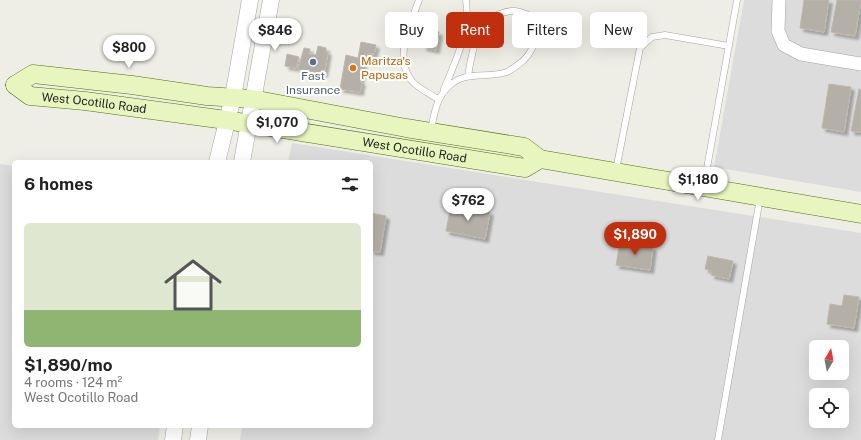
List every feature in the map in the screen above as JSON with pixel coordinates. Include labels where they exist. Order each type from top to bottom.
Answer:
[{"type":"main road","name":"West Ocotillo Road","points":[[7,85],[33,74],[132,85],[207,96],[252,99],[431,132],[524,147],[540,159],[861,214]]},
{"type":"main road","name":"West Ocotillo Road","points":[[7,85],[30,96],[85,101],[226,120],[525,168],[540,159]]},
{"type":"street","points":[[218,160],[226,120],[233,97],[250,0]]},
{"type":"street","points":[[242,160],[252,99],[271,0]]},
{"type":"street","points":[[779,0],[778,30],[784,45],[801,54],[861,64]]},
{"type":"street","points":[[172,440],[175,428]]},
{"type":"street","points":[[198,440],[200,428]]},
{"type":"lane","points":[[420,0],[405,44],[403,55],[405,69],[412,82],[439,100]]},
{"type":"lane","points":[[431,132],[436,106],[461,47],[466,26],[466,0]]},
{"type":"lane","points":[[704,187],[737,0]]},
{"type":"lane","points":[[439,100],[449,86],[468,76],[507,72],[516,66],[526,57],[536,39],[537,29],[535,21],[517,10],[499,14],[490,19],[481,29],[475,43],[468,76]]},
{"type":"lane","points":[[615,172],[640,48],[652,37],[665,35],[729,46]]},
{"type":"lane","points":[[718,440],[760,197]]},
{"type":"shaded area","points":[[744,0],[861,0],[861,192],[714,167]]},
{"type":"shaded area","points":[[292,143],[861,233],[861,440],[240,440],[242,428],[373,428],[373,160],[288,160]]},
{"type":"shaded area","points":[[0,164],[12,166],[12,428],[160,428],[158,440],[0,440]]},
{"type":"building","points":[[804,0],[829,0],[824,32],[800,28]]},
{"type":"building","points":[[837,0],[861,0],[855,36],[831,32]]},
{"type":"building","name":"Maritza's Papusas","points":[[361,42],[376,45],[374,54],[368,53],[366,59],[364,59],[360,82],[362,82],[360,92],[340,89],[346,55],[358,58]]},
{"type":"building","name":"Fast Insurance","points":[[318,46],[326,48],[326,52],[328,52],[324,74],[298,69],[304,48],[310,49],[309,54],[316,55]]},
{"type":"building","points":[[287,54],[299,57],[296,68],[285,66]]},
{"type":"building","points":[[829,84],[851,87],[844,132],[822,128]]},
{"type":"building","points":[[859,89],[861,90],[861,132],[851,131]]},
{"type":"building","points":[[451,205],[490,212],[485,239],[446,231]]},
{"type":"building","points":[[373,213],[386,216],[380,252],[373,251]]},
{"type":"building","points":[[620,242],[653,247],[650,270],[616,265]]},
{"type":"building","points":[[708,256],[733,261],[729,279],[711,275],[712,271],[705,269]]},
{"type":"building","points":[[844,295],[859,297],[854,328],[827,324],[830,304],[842,306]]},
{"type":"place","name":"Fast Insurance","points":[[313,62]]},
{"type":"place","name":"Maritza's Papusas","points":[[353,68]]}]
